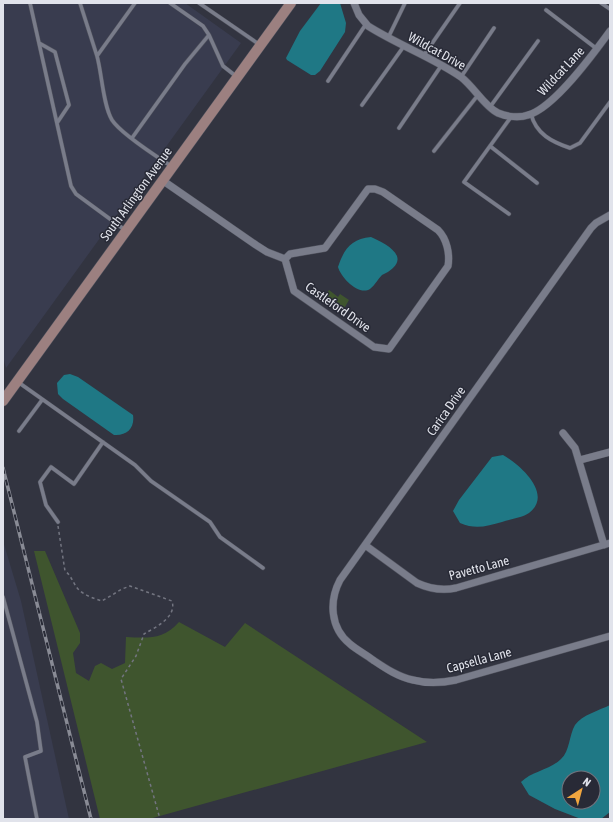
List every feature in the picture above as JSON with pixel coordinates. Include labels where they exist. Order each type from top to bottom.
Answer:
[{"type":"main road","name":"South Arlington Avenue","points":[[3,401],[290,3]]},
{"type":"street","name":"Wildcat Drive","points":[[354,3],[359,15],[366,24],[388,38],[461,78],[498,113],[512,116],[522,116]]},
{"type":"street","name":"Wildcat Lane","points":[[522,116],[531,114],[542,108],[556,95],[597,49],[610,31]]},
{"type":"street","points":[[162,180],[256,245],[267,252],[285,259]]},
{"type":"street","name":"Castleford Drive","points":[[368,189],[375,189],[382,192],[438,230],[444,236],[450,260],[448,266],[389,349],[374,348],[299,296],[294,290],[285,259],[290,254],[325,248],[368,189]]},
{"type":"street","name":"Carica Drive","points":[[341,634],[333,614],[334,594],[340,580],[591,228],[600,220],[610,215]]},
{"type":"street","points":[[563,433],[576,448],[607,544]]},
{"type":"street","points":[[580,460],[610,452]]},
{"type":"street","name":"Pavetto Lane","points":[[365,545],[417,583],[427,588],[441,590],[456,588],[607,544]]},
{"type":"street","name":"Capsella Lane","points":[[341,634],[350,644],[395,674],[413,680],[437,683],[456,680],[610,636]]},
{"type":"lane","points":[[30,3],[71,186],[76,194],[126,231]]},
{"type":"lane","points":[[80,3],[97,56],[104,94],[112,120],[132,138],[172,167]]},
{"type":"lane","points":[[97,56],[135,3]]},
{"type":"lane","points":[[170,3],[203,26],[224,66],[238,77]]},
{"type":"lane","points":[[199,3],[260,46]]},
{"type":"lane","points":[[388,38],[405,3]]},
{"type":"lane","points":[[423,56],[460,3]]},
{"type":"lane","points":[[601,3],[610,9]]},
{"type":"lane","points":[[546,10],[597,49]]},
{"type":"lane","points":[[328,81],[366,24]]},
{"type":"lane","points":[[461,78],[494,28]]},
{"type":"lane","points":[[132,138],[185,64],[209,36]]},
{"type":"lane","points":[[490,107],[538,41]]},
{"type":"lane","points":[[39,43],[55,52],[69,106],[57,123]]},
{"type":"lane","points":[[362,105],[404,46]]},
{"type":"lane","points":[[398,128],[441,66]]},
{"type":"lane","points":[[434,151],[479,94]]},
{"type":"lane","points":[[531,114],[534,125],[539,130],[553,142],[570,148],[580,143],[610,102]]},
{"type":"lane","points":[[509,214],[464,182],[512,116]]},
{"type":"lane","points":[[490,146],[537,183]]},
{"type":"lane","points":[[17,381],[136,465],[151,482],[210,522],[220,537],[263,568]]},
{"type":"lane","points":[[19,432],[42,400]]},
{"type":"lane","points":[[58,522],[46,505],[40,482],[50,467],[74,484],[103,442]]},
{"type":"lane","points":[[3,596],[37,722],[41,750],[25,757],[37,819]]},
{"type":"path","points":[[58,522],[65,571],[70,575],[78,589],[83,593],[102,601],[130,586],[172,601],[173,606],[170,615],[160,625],[144,634],[136,656],[121,679],[160,819]]},
{"type":"shaded area","points":[[3,3],[185,3],[241,43],[6,368],[3,357]]},
{"type":"shaded area","points":[[3,541],[21,601],[69,819],[3,819]]},
{"type":"green space","points":[[329,290],[338,297],[340,294],[349,300],[342,312],[329,303],[329,300],[324,297]]},
{"type":"green space","points":[[34,551],[45,551],[80,633],[80,643],[73,653],[76,673],[89,681],[95,666],[101,663],[112,669],[125,663],[126,637],[155,637],[167,632],[179,622],[225,647],[245,623],[427,742],[149,819],[100,819]]},
{"type":"water","points":[[321,3],[340,3],[346,23],[345,32],[320,71],[315,75],[311,75],[286,58],[300,31]]},
{"type":"water","points":[[371,237],[387,245],[396,253],[397,263],[366,291],[351,285],[343,276],[338,267],[349,246],[358,240]]},
{"type":"water","points":[[70,374],[78,377],[133,415],[133,424],[126,433],[114,435],[58,394],[57,383],[64,375]]},
{"type":"water","points":[[503,455],[525,472],[531,480],[538,497],[536,505],[526,515],[491,525],[476,527],[460,523],[453,511],[459,500],[492,457]]},
{"type":"water","points":[[610,705],[610,812],[601,819],[581,819],[555,809],[529,795],[521,782],[530,775],[557,763],[564,756],[575,725],[582,718]]},
{"type":"railway","points":[[3,468],[91,819]]}]
